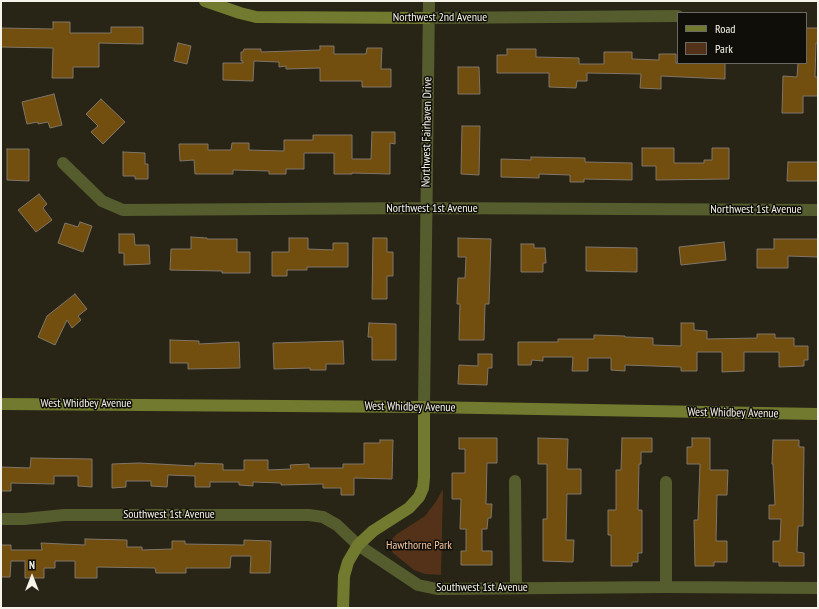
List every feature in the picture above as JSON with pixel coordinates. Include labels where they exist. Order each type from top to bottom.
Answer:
[{"type":"street","name":"Northwest 2nd Avenue","points":[[205,1],[240,13],[256,17],[271,18],[677,16]]},
{"type":"street","name":"Northwest Fairhaven Drive","points":[[424,407],[429,1]]},
{"type":"street","name":"Northwest 1st Avenue","points":[[64,162],[102,201],[123,210],[426,208],[818,210]]},
{"type":"street","name":"West Whidbey Avenue","points":[[1,404],[424,407],[818,414]]},
{"type":"street","points":[[343,608],[344,576],[348,562],[358,545],[373,531],[409,508],[423,488],[424,407]]},
{"type":"street","points":[[515,481],[516,588]]},
{"type":"street","points":[[666,482],[666,587]]},
{"type":"street","name":"Southwest 1st Avenue","points":[[1,519],[24,519],[64,515],[309,515],[323,517],[337,525],[358,545],[418,585],[437,589],[666,587],[818,588]]},
{"type":"green space","name":"Hawthorne Park","points":[[443,489],[441,575],[425,574],[414,570],[393,553],[390,546],[391,540],[397,534],[425,516]]},
{"type":"building","points":[[53,22],[70,22],[70,33],[111,33],[111,27],[143,27],[143,44],[99,43],[99,67],[73,67],[73,78],[52,78],[53,48],[1,47],[1,28],[53,29]]},
{"type":"building","points":[[807,28],[818,28],[815,77],[818,77],[818,96],[803,96],[803,113],[782,113],[783,76],[797,77],[798,64],[807,64]]},
{"type":"building","points":[[178,43],[191,46],[187,64],[174,61]]},
{"type":"building","points":[[320,46],[334,46],[334,54],[366,54],[367,48],[382,48],[381,69],[391,69],[391,87],[362,87],[362,81],[320,81],[320,68],[286,69],[286,66],[279,67],[279,62],[254,61],[253,81],[223,80],[223,63],[243,63],[243,61],[241,61],[241,52],[243,52],[244,49],[261,49],[261,52],[320,50]]},
{"type":"building","points":[[507,49],[536,49],[536,57],[579,58],[579,64],[604,64],[604,52],[632,52],[632,59],[659,60],[659,54],[676,54],[677,64],[725,64],[725,79],[661,76],[661,89],[640,88],[641,74],[587,73],[587,81],[577,81],[576,88],[549,87],[549,73],[497,73],[497,55],[507,55]]},
{"type":"building","points":[[458,67],[479,67],[480,94],[458,94]]},
{"type":"building","points":[[54,94],[62,125],[50,128],[48,122],[27,124],[22,102]]},
{"type":"building","points":[[101,99],[125,122],[103,144],[91,132],[98,126],[86,114]]},
{"type":"building","points":[[462,126],[480,126],[479,175],[461,174]]},
{"type":"building","points":[[372,132],[395,132],[395,144],[390,143],[390,174],[334,174],[334,153],[304,153],[304,169],[286,169],[286,174],[269,174],[269,171],[233,170],[233,174],[195,174],[194,160],[180,161],[179,144],[208,144],[208,150],[231,150],[232,143],[249,143],[249,150],[284,151],[284,140],[313,140],[313,135],[352,135],[352,159],[371,159]]},
{"type":"building","points":[[642,148],[674,148],[674,163],[704,163],[704,160],[712,160],[712,148],[729,148],[729,179],[656,180],[656,166],[642,166]]},
{"type":"building","points":[[7,149],[29,149],[29,181],[7,180]]},
{"type":"building","points":[[123,152],[145,153],[145,164],[148,164],[148,179],[135,179],[135,176],[123,176]]},
{"type":"building","points":[[531,157],[585,158],[585,162],[632,163],[632,180],[584,179],[584,182],[570,182],[570,175],[539,174],[539,178],[501,177],[501,159],[531,160]]},
{"type":"building","points":[[788,162],[818,162],[818,181],[787,181]]},
{"type":"building","points":[[39,194],[47,204],[43,208],[52,220],[36,232],[18,210]]},
{"type":"building","points":[[80,222],[92,226],[83,252],[58,243],[65,223],[78,227]]},
{"type":"building","points":[[119,234],[134,234],[135,245],[149,245],[150,264],[124,265],[124,253],[119,253]]},
{"type":"building","points":[[191,237],[207,239],[237,239],[237,252],[250,252],[250,273],[170,270],[171,249],[191,249]]},
{"type":"building","points":[[289,238],[308,238],[308,249],[333,250],[333,243],[348,243],[348,267],[307,267],[307,270],[287,270],[287,276],[272,276],[272,252],[289,252]]},
{"type":"building","points":[[373,238],[387,238],[387,252],[393,252],[393,276],[387,276],[387,299],[372,299]]},
{"type":"building","points":[[458,238],[491,239],[489,304],[485,304],[484,340],[459,340],[460,304],[457,304],[458,278],[465,278],[466,257],[458,257]]},
{"type":"building","points":[[774,239],[818,239],[818,257],[788,256],[788,268],[757,268],[757,249],[774,249]]},
{"type":"building","points":[[724,242],[726,260],[681,265],[679,247]]},
{"type":"building","points":[[521,244],[534,244],[534,248],[545,248],[546,263],[543,263],[543,272],[521,272]]},
{"type":"building","points":[[586,247],[637,248],[637,272],[586,271]]},
{"type":"building","points":[[75,294],[87,309],[78,316],[81,320],[72,328],[67,320],[55,345],[38,337],[47,316]]},
{"type":"building","points":[[369,323],[396,324],[396,360],[372,360],[372,337],[368,337]]},
{"type":"building","points":[[681,323],[694,323],[694,330],[707,331],[707,339],[757,338],[757,334],[775,334],[775,338],[794,338],[794,346],[808,346],[808,360],[804,360],[804,366],[779,367],[779,352],[744,352],[744,371],[722,372],[722,352],[697,352],[697,371],[681,371],[681,367],[625,365],[625,371],[611,370],[611,358],[588,358],[588,371],[572,371],[573,357],[543,357],[543,361],[532,360],[531,365],[518,365],[518,342],[558,342],[558,339],[594,339],[594,335],[653,338],[653,345],[681,346]]},
{"type":"building","points":[[170,340],[199,341],[199,344],[239,342],[240,368],[188,369],[188,363],[170,363]]},
{"type":"building","points":[[343,341],[344,364],[326,364],[326,370],[310,370],[310,368],[274,369],[273,343]]},
{"type":"building","points":[[478,354],[492,354],[492,368],[488,368],[487,385],[458,384],[459,365],[478,366]]},
{"type":"building","points":[[459,438],[497,438],[497,463],[487,463],[486,504],[492,504],[491,518],[488,518],[487,529],[482,529],[482,551],[492,551],[492,565],[461,565],[461,551],[466,551],[466,529],[460,529],[461,499],[452,499],[452,473],[465,473],[465,449],[459,449]]},
{"type":"building","points":[[538,438],[568,439],[567,469],[581,469],[581,494],[567,494],[566,540],[574,540],[573,562],[543,561],[543,519],[547,519],[547,464],[538,464]]},
{"type":"building","points":[[622,438],[652,438],[652,452],[641,452],[641,464],[639,464],[638,510],[642,510],[642,553],[638,553],[638,562],[632,562],[632,566],[611,566],[611,535],[608,535],[608,510],[616,510],[616,470],[621,470]]},
{"type":"building","points":[[692,438],[710,438],[710,470],[728,470],[727,495],[717,495],[716,541],[727,541],[727,562],[714,562],[714,566],[695,566],[694,520],[698,520],[700,464],[687,464],[687,447],[692,447]]},
{"type":"building","points":[[380,440],[393,440],[392,479],[354,478],[354,495],[341,495],[341,488],[323,488],[323,484],[281,485],[281,483],[253,482],[253,486],[239,485],[239,482],[210,482],[210,487],[195,487],[195,476],[168,475],[167,487],[151,486],[151,481],[126,481],[126,487],[112,488],[112,464],[139,463],[195,466],[195,463],[223,464],[223,470],[244,470],[244,460],[268,460],[268,470],[291,469],[290,465],[309,464],[309,468],[343,468],[343,464],[364,464],[364,443],[380,443]]},
{"type":"building","points":[[773,440],[799,440],[799,447],[804,447],[803,526],[798,526],[797,552],[804,553],[804,566],[779,566],[779,562],[773,562],[773,541],[780,541],[781,519],[769,519],[769,505],[775,505],[772,464]]},
{"type":"building","points":[[31,458],[92,459],[92,487],[78,486],[78,476],[54,476],[54,484],[11,483],[11,491],[1,491],[1,467],[30,468]]},
{"type":"building","points":[[85,539],[127,540],[127,547],[142,547],[142,550],[172,549],[172,541],[185,541],[185,544],[244,545],[244,540],[271,541],[270,573],[250,573],[251,556],[231,556],[230,568],[186,568],[186,573],[156,573],[155,568],[97,567],[97,578],[75,578],[75,561],[55,561],[55,568],[44,568],[44,578],[25,578],[25,561],[11,561],[10,577],[1,577],[1,545],[11,545],[11,550],[42,550],[41,543],[85,545]]}]
